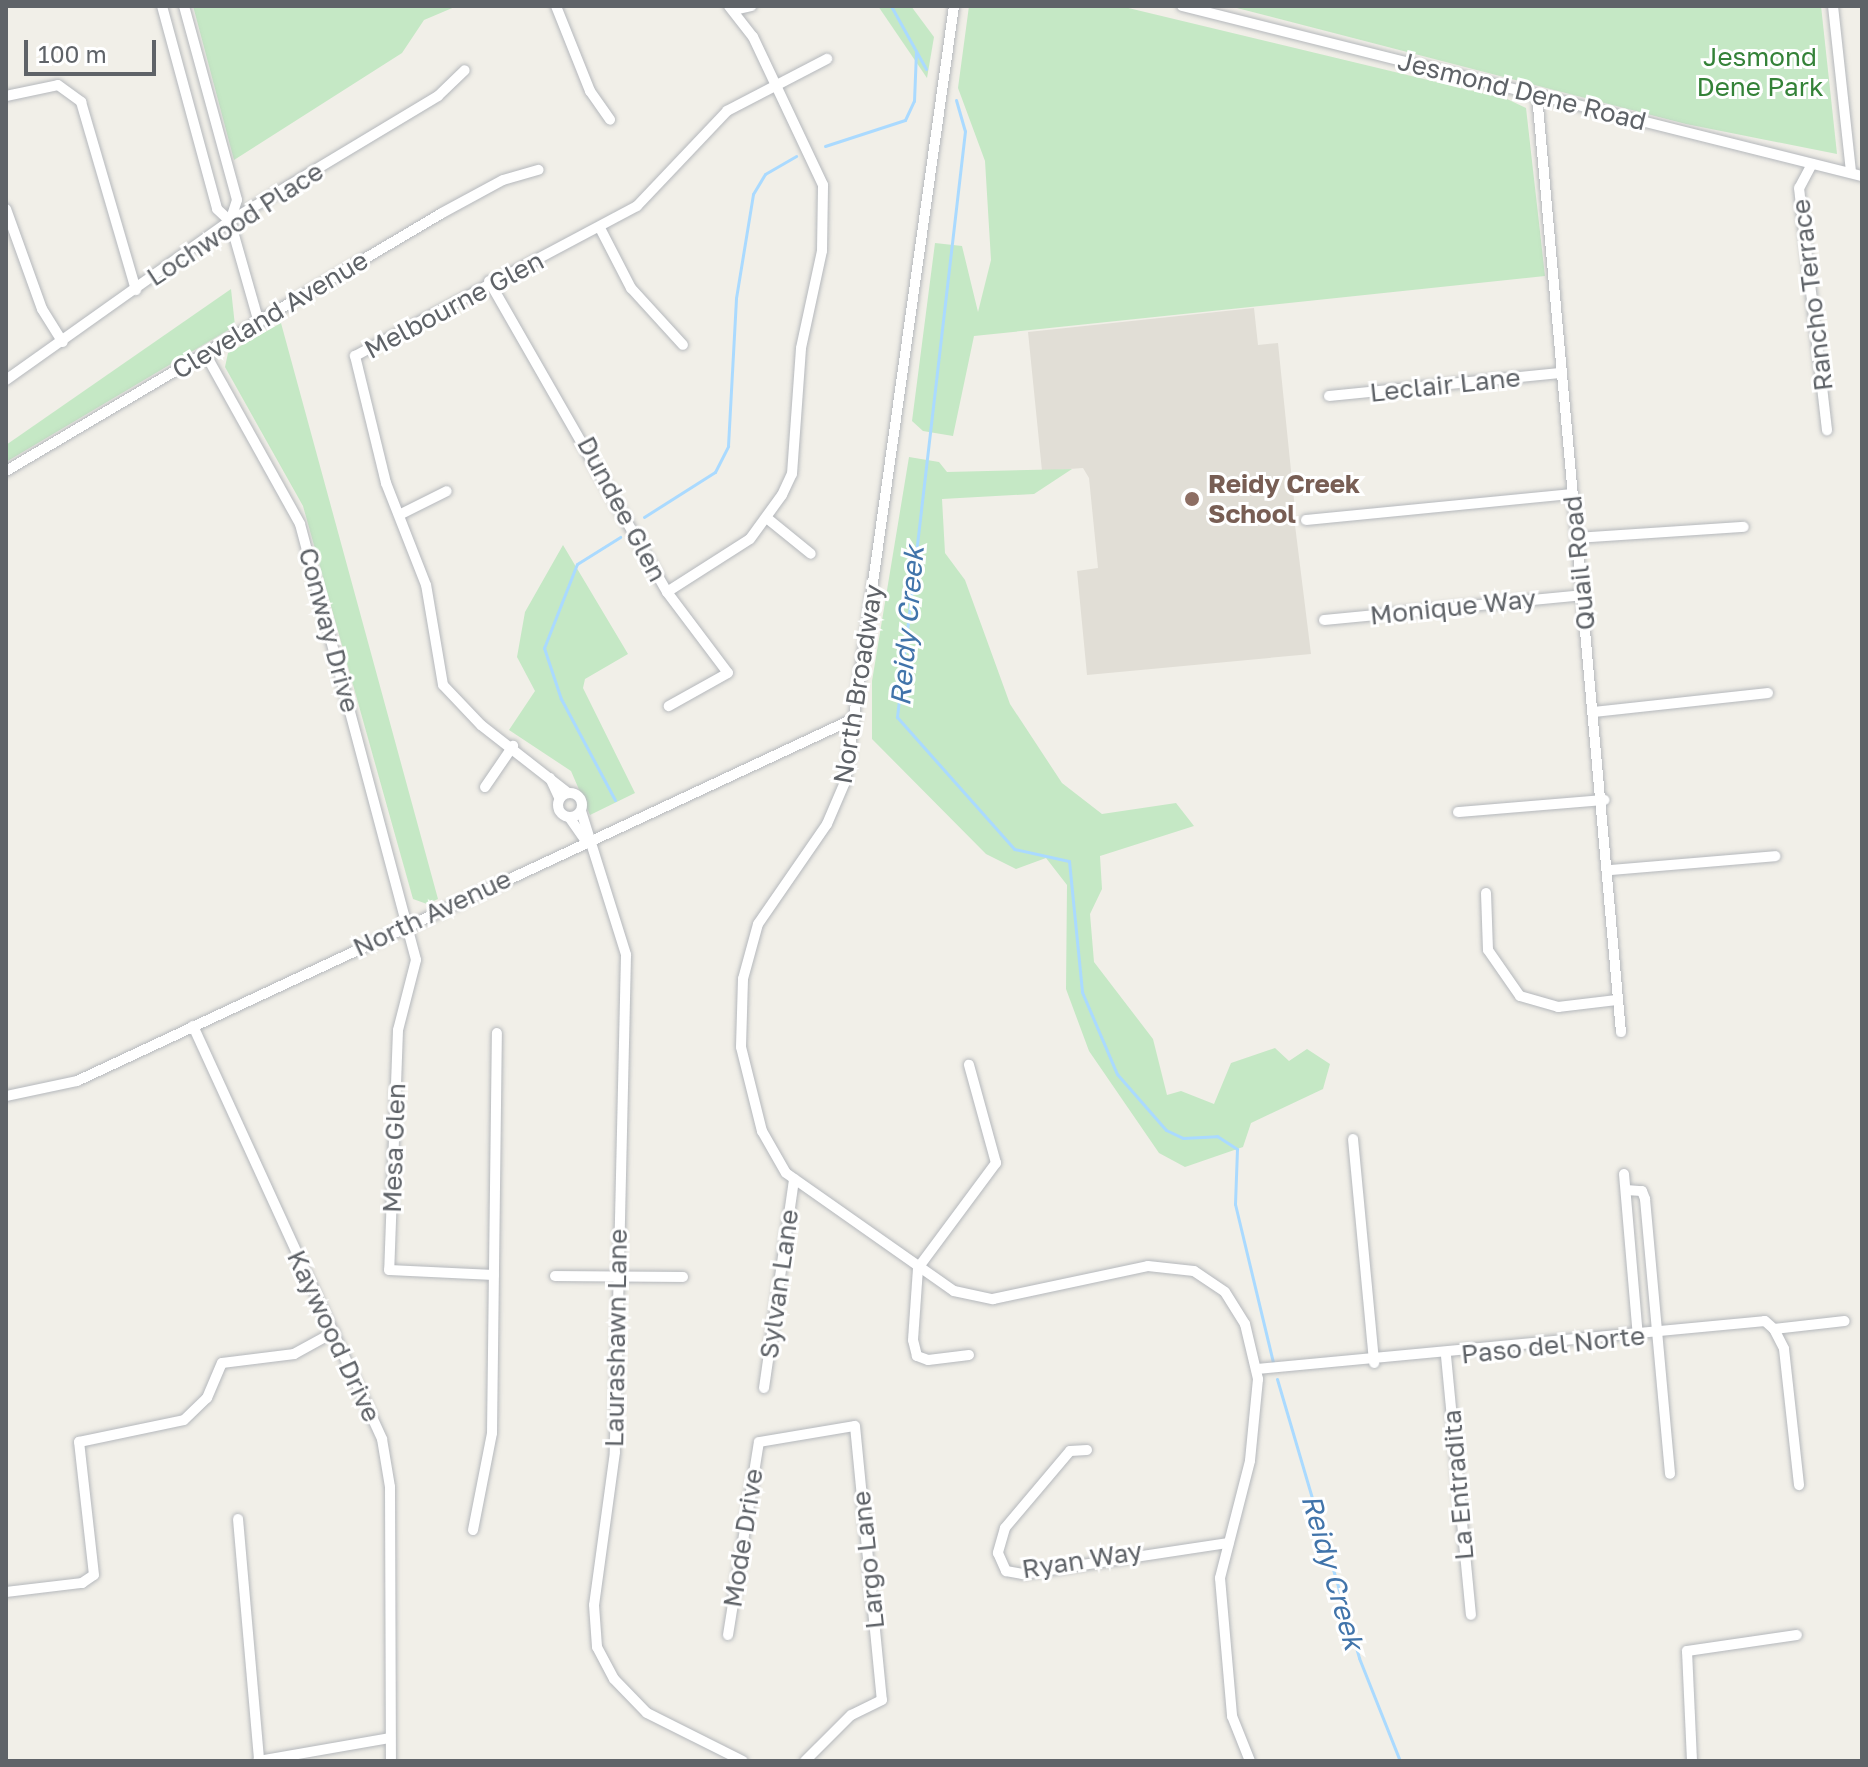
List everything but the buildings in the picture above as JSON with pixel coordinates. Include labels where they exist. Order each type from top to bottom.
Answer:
[{"type":"street","points":[[162,6],[217,209],[230,221],[259,323]]},
{"type":"street","points":[[184,6],[237,200],[230,221]]},
{"type":"street","points":[[556,6],[590,91],[610,120]]},
{"type":"street","points":[[667,592],[768,519],[792,474],[801,348],[826,203],[777,85],[733,7],[752,6]]},
{"type":"street","name":"North Broadway","points":[[954,6],[855,718],[837,805],[771,900],[743,979],[750,1091],[771,1150],[794,1179],[954,1291],[993,1299],[1148,1266],[1194,1271],[1225,1292],[1257,1369],[1255,1438],[1229,1543],[1220,1612],[1232,1716],[1250,1761]]},
{"type":"street","name":"Jesmond Dene Road","points":[[1182,6],[1856,175]]},
{"type":"street","points":[[1833,6],[1856,175]]},
{"type":"street","name":"Melbourne Glen","points":[[587,843],[569,817],[564,796],[550,778],[513,746],[481,725],[443,685],[426,585],[401,514],[386,483],[355,356],[489,281],[600,228],[659,188],[727,111],[827,59]]},
{"type":"street","name":"Lochwood Place","points":[[6,380],[230,221],[438,96],[465,70]]},
{"type":"street","points":[[6,96],[58,85],[81,102],[136,290]]},
{"type":"street","name":"Quail Road","points":[[1537,95],[1560,373],[1605,800],[1621,1032]]},
{"type":"street","name":"Rancho Terrace","points":[[1812,164],[1799,188],[1827,430]]},
{"type":"street","name":"Cleveland Avenue","points":[[6,471],[503,180],[539,170]]},
{"type":"street","points":[[6,209],[31,284],[63,342]]},
{"type":"street","points":[[600,228],[631,288],[683,345]]},
{"type":"street","name":"Dundee Glen","points":[[489,281],[667,592],[728,673],[669,706]]},
{"type":"street","name":"Conway Drive","points":[[206,355],[300,524],[407,924]]},
{"type":"street","name":"Leclair Lane","points":[[1329,396],[1560,373]]},
{"type":"street","points":[[401,514],[447,491]]},
{"type":"street","points":[[1306,520],[1573,494]]},
{"type":"street","points":[[768,519],[811,554]]},
{"type":"street","points":[[1577,538],[1744,527]]},
{"type":"street","name":"Monique Way","points":[[1324,620],[1582,595]]},
{"type":"street","points":[[1594,712],[1768,693]]},
{"type":"street","name":"North Avenue","points":[[6,1096],[77,1081],[407,924],[855,718]]},
{"type":"street","points":[[485,787],[513,746]]},
{"type":"street","name":"Melbourne Glen","points":[[564,796],[581,800],[587,843]]},
{"type":"street","points":[[1458,812],[1605,800]]},
{"type":"street","points":[[569,817],[581,811]]},
{"type":"street","name":"Laurashawn Lane","points":[[587,843],[620,918],[626,955],[615,1452],[594,1605],[597,1647],[614,1679],[647,1713],[743,1761]]},
{"type":"street","points":[[1610,870],[1775,856]]},
{"type":"street","points":[[1486,893],[1488,950],[1520,996],[1558,1007],[1617,1000]]},
{"type":"street","name":"Mesa Glen","points":[[407,924],[416,960],[398,1030],[389,1270],[494,1275]]},
{"type":"street","name":"Kaywood Drive","points":[[193,1026],[334,1332],[387,1461],[391,1761]]},
{"type":"street","points":[[473,1530],[492,1433],[497,1033]]},
{"type":"street","points":[[969,1065],[996,1163],[918,1268],[917,1356],[969,1355]]},
{"type":"street","points":[[1353,1139],[1374,1363]]},
{"type":"street","points":[[1624,1174],[1638,1337]]},
{"type":"street","name":"Sylvan Lane","points":[[764,1388],[794,1179]]},
{"type":"street","points":[[1626,1190],[1642,1191],[1645,1199],[1670,1474]]},
{"type":"street","points":[[555,1276],[683,1277]]},
{"type":"street","name":"Paso del Norte","points":[[1257,1369],[1374,1363],[1765,1321],[1774,1329],[1845,1321]]},
{"type":"street","points":[[1774,1329],[1784,1349],[1799,1485]]},
{"type":"street","points":[[6,1592],[82,1583],[94,1575],[79,1442],[184,1420],[207,1398],[222,1363],[294,1354],[334,1332]]},
{"type":"street","name":"La Entradita","points":[[1446,1356],[1471,1615]]},
{"type":"street","name":"Largo Lane","points":[[759,1442],[855,1426],[882,1700],[851,1715],[805,1761]]},
{"type":"street","name":"Mode Drive","points":[[728,1635],[759,1442]]},
{"type":"street","name":"Ryan Way","points":[[1087,1450],[1070,1451],[1005,1528],[998,1553],[1006,1571],[1023,1574],[1229,1543]]},
{"type":"street","points":[[238,1519],[259,1761],[390,1738]]},
{"type":"street","points":[[1692,1761],[1687,1651],[1797,1635]]},
{"type":"shaded area","name":"Reidy Creek School","points":[[1254,308],[1258,345],[1278,343],[1295,510],[1287,511],[1288,525],[1295,525],[1311,654],[1087,675],[1077,571],[1098,568],[1089,478],[1083,468],[1042,471],[1028,332]]},
{"type":"green space","points":[[193,6],[457,6],[424,20],[402,53],[234,160]]},
{"type":"green space","points":[[878,6],[911,6],[934,37],[927,78]]},
{"type":"green space","points":[[969,6],[1120,6],[1507,99],[1526,108],[1545,276],[974,336],[953,436],[923,431],[912,421],[935,243],[962,246],[978,312],[991,260],[985,161],[958,88]]},
{"type":"green space","name":"Jesmond Dene Park","points":[[1229,6],[1821,6],[1837,154],[1686,124]]},
{"type":"green space","points":[[231,289],[235,326],[6,462],[6,445]]},
{"type":"green space","points":[[281,323],[438,899],[427,904],[413,899],[303,506],[225,367],[228,353]]},
{"type":"green space","points":[[909,457],[939,462],[947,472],[1072,469],[1034,494],[942,499],[945,553],[965,580],[1010,704],[1062,783],[1102,814],[1176,803],[1194,826],[1100,856],[1102,889],[1090,914],[1094,962],[1153,1039],[1167,1095],[1181,1091],[1214,1104],[1231,1063],[1275,1048],[1289,1061],[1307,1049],[1330,1064],[1323,1089],[1251,1123],[1243,1147],[1185,1167],[1159,1153],[1089,1051],[1066,989],[1067,885],[1046,858],[1016,869],[986,854],[872,739],[872,681]]},
{"type":"green space","points":[[563,545],[628,654],[585,679],[583,688],[635,793],[590,815],[571,771],[509,730],[535,691],[517,657],[525,612]]},
{"type":"waterway","name":"Reidy Creek","points":[[891,6],[926,69]]},
{"type":"waterway","points":[[825,146],[905,120],[914,101],[916,51]]},
{"type":"waterway","name":"Reidy Creek","points":[[956,100],[965,131],[897,717],[1014,849],[1069,861],[1082,992],[1117,1074],[1166,1130],[1183,1138],[1217,1136],[1237,1149],[1235,1204],[1274,1366]]},
{"type":"waterway","points":[[644,517],[715,472],[728,446],[736,298],[753,194],[765,174],[796,156]]},
{"type":"waterway","points":[[615,800],[561,699],[544,648],[577,564],[620,537]]},
{"type":"waterway","name":"Reidy Creek","points":[[1277,1379],[1359,1658],[1400,1761]]},
{"type":"place","name":"Reidy Creek School","points":[[1192,499]]}]
